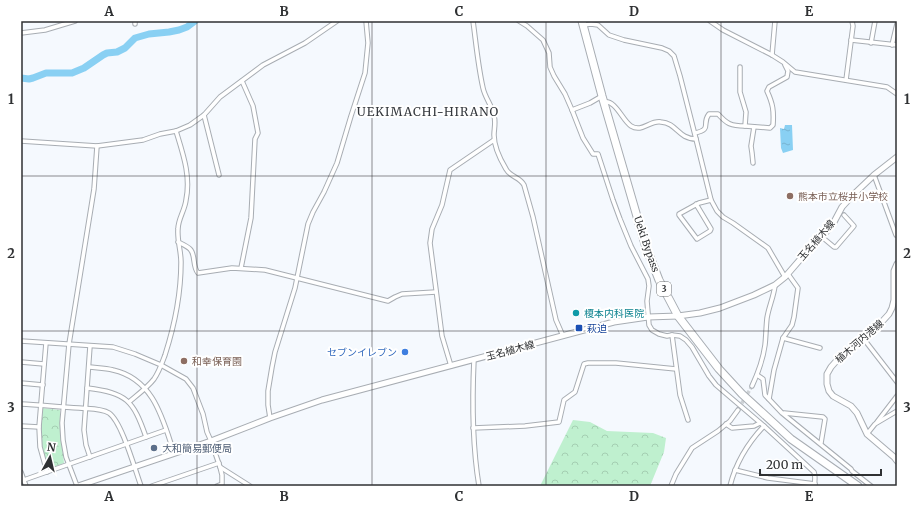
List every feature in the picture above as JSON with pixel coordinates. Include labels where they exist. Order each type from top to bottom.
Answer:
[{"type":"highway","name":"Ueki Bypass","points":[[583,23],[603,99],[645,244],[659,280],[678,316],[719,369],[742,394],[791,439],[858,486]]},
{"type":"main road","name":"玉名植木線","points":[[77,486],[211,441],[322,400],[614,322],[648,317],[678,316],[700,312],[720,308],[754,295],[775,285],[786,275],[822,237],[834,222],[842,207],[853,195],[874,175],[897,157]]},
{"type":"main road","name":"植木河内港線","points":[[897,264],[894,270],[894,300],[889,314],[878,326],[839,358],[827,374],[827,384],[829,391],[833,396],[851,406],[857,413],[867,434],[897,461]]},
{"type":"street","points":[[21,33],[45,30],[75,21]]},
{"type":"street","points":[[21,141],[97,146],[143,140],[160,134],[176,131],[190,125],[204,115],[220,97],[263,66],[305,43],[338,21]]},
{"type":"street","points":[[270,418],[268,391],[272,367],[297,278],[308,224],[337,163],[365,73],[368,43],[366,21]]},
{"type":"street","points":[[473,21],[483,89],[494,116],[494,145],[506,171],[524,184],[533,216],[556,320],[563,336]]},
{"type":"street","points":[[519,21],[543,40],[549,53],[550,67],[565,94],[583,138],[593,154],[598,154],[612,200],[631,246],[648,278],[648,317],[649,325],[652,330],[658,334],[666,336],[680,336],[686,340],[716,385],[764,426],[814,472],[816,478],[815,485],[768,478],[735,470]]},
{"type":"street","points":[[710,21],[723,30],[772,55],[795,72],[886,87],[897,94]]},
{"type":"street","points":[[772,55],[775,21]]},
{"type":"street","points":[[846,80],[852,21]]},
{"type":"street","points":[[871,43],[875,21]]},
{"type":"street","points":[[583,23],[598,25],[609,35],[624,40],[662,48],[669,51],[674,56],[695,133],[710,200],[723,217],[768,248],[786,275],[798,288],[792,325],[783,338],[769,399]]},
{"type":"street","points":[[892,45],[897,24]]},
{"type":"street","points":[[851,40],[897,45]]},
{"type":"street","points":[[695,133],[702,132],[706,128],[706,117],[709,114],[718,114],[722,119],[731,125],[770,128],[773,125],[773,105],[767,90],[786,77],[788,71],[785,64]]},
{"type":"street","points":[[740,67],[740,92],[746,112],[745,126]]},
{"type":"street","points":[[241,268],[251,218],[255,139],[258,133],[253,106],[242,81]]},
{"type":"street","points":[[572,110],[603,99],[612,104],[632,127],[642,128],[659,121],[668,123],[685,137],[696,139]]},
{"type":"street","points":[[204,115],[219,175]]},
{"type":"street","points":[[753,163],[751,146],[754,127]]},
{"type":"street","points":[[129,402],[153,381],[158,373],[176,318],[180,292],[181,260],[178,242],[178,227],[180,218],[185,208],[188,175],[186,162],[176,131]]},
{"type":"street","points":[[451,366],[442,336],[430,243],[432,229],[442,205],[450,170],[494,140]]},
{"type":"street","points":[[77,486],[69,464],[63,440],[62,423],[69,344],[94,189],[97,146]]},
{"type":"street","points":[[874,175],[896,235]]},
{"type":"street","points":[[696,204],[711,229],[696,239],[679,215],[696,204],[710,200]]},
{"type":"street","points":[[822,237],[834,247],[836,246],[854,226],[844,215]]},
{"type":"street","points":[[178,242],[190,249],[198,273],[219,269],[241,268],[265,270],[388,301],[402,294],[436,292]]},
{"type":"street","points":[[752,386],[760,369],[765,345],[767,319],[775,285]]},
{"type":"street","points":[[672,335],[680,395],[688,420]]},
{"type":"street","points":[[783,338],[820,348]]},
{"type":"street","points":[[863,338],[897,382]]},
{"type":"street","points":[[21,341],[113,347],[161,365],[186,379],[193,388],[207,432],[220,465],[222,485],[217,486]]},
{"type":"street","points":[[46,343],[39,427],[40,447],[48,472]]},
{"type":"street","points":[[90,346],[84,430],[86,446],[90,457]]},
{"type":"street","points":[[474,359],[473,428],[479,486]]},
{"type":"street","points":[[21,362],[44,364]]},
{"type":"street","points":[[473,428],[525,426],[559,422],[564,400],[575,392],[584,364],[588,362],[676,369]]},
{"type":"street","points":[[89,367],[114,370],[130,376],[151,395],[156,403],[174,453]]},
{"type":"street","points":[[757,375],[763,379],[765,395],[782,413],[871,486]]},
{"type":"street","points":[[21,383],[42,385]]},
{"type":"street","points":[[87,388],[106,390],[115,393],[129,402],[141,423],[146,437]]},
{"type":"street","points":[[867,434],[897,396]]},
{"type":"street","points":[[21,404],[64,406],[100,410],[110,414],[117,423],[126,444],[140,486]]},
{"type":"street","points":[[671,486],[676,474],[692,448],[718,431],[730,421],[738,410]]},
{"type":"street","points":[[875,424],[897,411]]},
{"type":"street","points":[[782,413],[823,417],[825,419],[820,443]]},
{"type":"street","points":[[726,424],[732,428],[754,426],[760,423]]},
{"type":"street","points":[[21,426],[39,427]]},
{"type":"street","points":[[730,486],[735,470],[748,445],[753,437],[764,426]]},
{"type":"street","points":[[22,480],[166,430]]},
{"type":"street","points":[[152,486],[220,465]]},
{"type":"street","points":[[220,465],[250,486]]},
{"type":"street","points":[[21,472],[22,480],[26,486]]},
{"type":"green space","points":[[42,408],[60,410],[60,428],[64,463],[49,469],[41,446],[40,431]]},
{"type":"green space","points":[[573,420],[590,422],[607,431],[653,433],[666,438],[664,452],[650,486],[540,486]]},
{"type":"water","points":[[785,125],[792,125],[793,150],[783,153],[781,148],[780,128],[784,129]]},
{"type":"waterway","points":[[21,78],[29,79],[46,73],[72,73],[84,68],[107,53],[117,52],[125,48],[135,38],[149,34],[179,30],[187,27],[195,21]]},
{"type":"tunnel","points":[[739,408],[752,386]]},
{"type":"place","name":"熊本市立桜井小学校","points":[[790,196]]},
{"type":"place","name":"榎本内科医院","points":[[576,313]]},
{"type":"place","name":"萩迫","points":[[579,328]]},
{"type":"place","name":"セブンイレブン","points":[[405,352]]},
{"type":"place","name":"和幸保育園","points":[[184,361]]},
{"type":"place","name":"大和簡易郵便局","points":[[154,448]]},
{"type":"district","name":"UEKIMACHI-HIRANO","points":[[428,112]]}]
